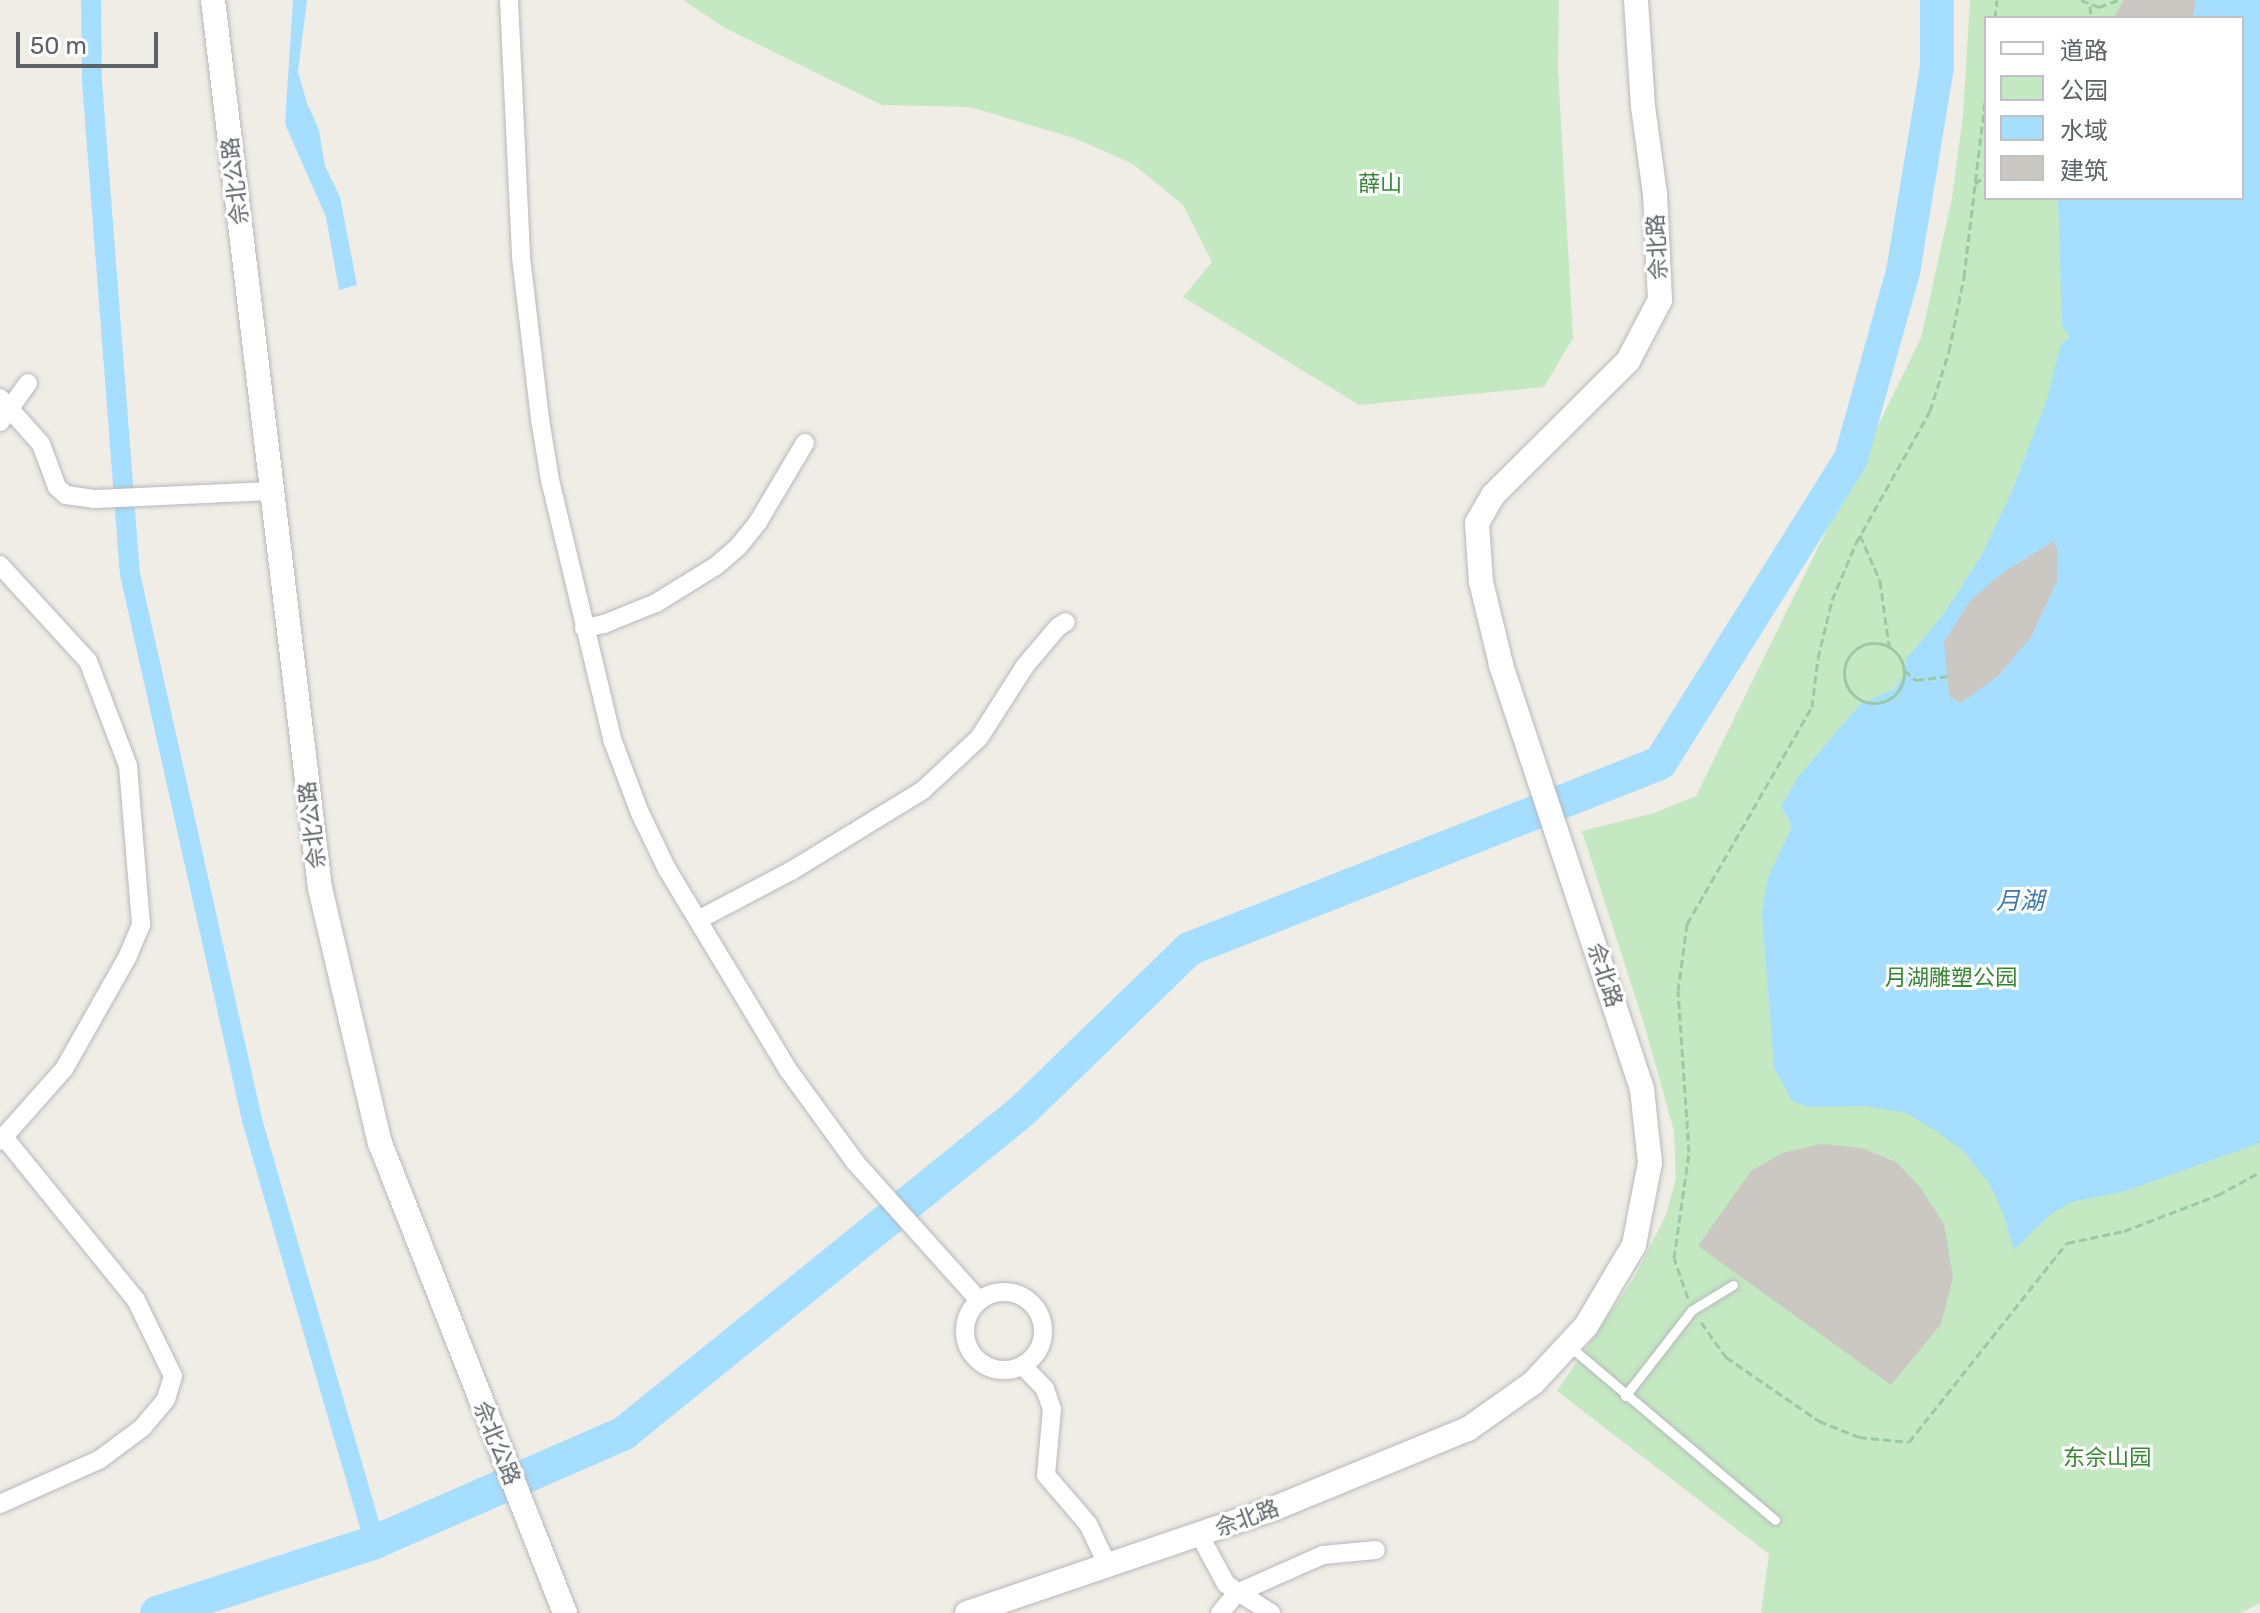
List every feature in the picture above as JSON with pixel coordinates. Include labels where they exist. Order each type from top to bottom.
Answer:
[{"type":"main road","name":"佘北公路","points":[[213,0],[324,903],[380,1143],[565,1613]]},
{"type":"main road","name":"佘北路","points":[[967,1613],[1275,1508],[1468,1429],[1533,1383],[1586,1326],[1634,1245],[1650,1163],[1642,1089],[1566,850],[1501,664],[1481,582],[1477,523],[1493,495],[1628,361],[1660,300],[1655,194],[1643,106],[1636,0]]},
{"type":"street","points":[[509,0],[526,315],[550,480],[612,739],[640,813],[698,920],[789,1071],[855,1162],[979,1300]]},
{"type":"street","points":[[28,383],[3,410],[41,444],[57,487],[66,495],[94,499],[211,491],[272,491]]},
{"type":"street","points":[[584,628],[627,615],[685,587],[738,547],[758,522],[805,443]]},
{"type":"street","points":[[0,565],[88,661],[128,766],[141,925],[128,956],[64,1069],[2,1139],[136,1300],[173,1376],[166,1399],[142,1428],[99,1460],[0,1504]]},
{"type":"street","points":[[698,920],[804,863],[923,790],[960,760],[1025,666],[1058,627],[1066,622]]},
{"type":"street","points":[[1013,1292],[1031,1302],[1043,1324],[1042,1343],[1023,1366],[994,1369],[978,1361],[967,1346],[964,1330],[967,1316],[979,1300],[994,1293],[1013,1292]]},
{"type":"street","points":[[1023,1366],[1045,1389],[1052,1409],[1046,1475],[1088,1524],[1108,1566]]},
{"type":"street","points":[[1199,1534],[1226,1584],[1271,1613]]},
{"type":"street","points":[[1220,1613],[1237,1593],[1323,1555],[1376,1550]]},
{"type":"lane","points":[[1625,1396],[1692,1310],[1733,1285]]},
{"type":"lane","points":[[1568,1345],[1775,1520]]},
{"type":"path","points":[[2081,0],[2090,5],[2108,5],[2118,0]]},
{"type":"path","points":[[2090,5],[2091,16]]},
{"type":"path","points":[[1984,109],[1964,277],[1949,351],[1930,411],[1860,535],[1832,600],[1818,658],[1812,707],[1687,924],[1678,991],[1689,1152],[1674,1258],[1692,1310],[1726,1357],[1819,1421],[1859,1437],[1909,1442],[2067,1243],[2124,1231],[2218,1195],[2260,1172]]},
{"type":"path","points":[[1975,184],[1984,177]]},
{"type":"path","points":[[1860,535],[1880,581],[1889,646]]},
{"type":"path","points":[[1904,670],[1899,689],[1884,701],[1864,701],[1848,688],[1844,669],[1852,652],[1869,643],[1889,646],[1896,652],[1904,670],[1916,680],[1947,676]]},
{"type":"green space","name":"薛山","points":[[683,0],[1559,0],[1558,69],[1573,338],[1544,387],[1359,405],[1183,297],[1212,262],[1183,205],[1133,164],[1074,138],[970,107],[882,105],[725,28]]},
{"type":"green space","name":"月湖雕塑公园","points":[[1970,0],[2260,0],[2260,1603],[2241,1613],[1761,1613],[1769,1554],[1557,1391],[1634,1278],[1666,1215],[1676,1178],[1674,1131],[1644,1024],[1582,831],[1654,813],[1696,796],[1921,338],[1952,198],[1963,115]]},
{"type":"water","points":[[293,0],[307,0],[298,72],[319,130],[325,166],[340,197],[357,285],[339,290],[326,217],[285,124]]},
{"type":"water","name":"月湖","points":[[2184,0],[2260,0],[2260,1143],[2126,1191],[2072,1202],[2051,1214],[2014,1250],[2003,1213],[1989,1183],[1963,1151],[1936,1131],[1906,1113],[1866,1106],[1807,1107],[1791,1100],[1774,1067],[1762,914],[1768,877],[1792,826],[1781,806],[1798,777],[1861,703],[1893,690],[1906,673],[1906,659],[1943,615],[1981,556],[2010,496],[2047,399],[2061,344],[2070,337],[2062,326],[2058,200],[2244,200],[2244,16],[2190,16],[2195,9]]},
{"type":"building","points":[[2124,0],[2196,0],[2193,16],[2114,16]]},
{"type":"building","points":[[2054,541],[2058,552],[2057,581],[2031,637],[1997,677],[1960,703],[1949,696],[1944,642],[1970,601],[2002,573]]},
{"type":"building","points":[[1821,1144],[1862,1148],[1896,1162],[1920,1187],[1944,1224],[1953,1277],[1941,1324],[1891,1385],[1698,1246],[1751,1171],[1782,1153]]},
{"type":"waterway","points":[[91,0],[92,81],[130,574],[252,1120],[375,1542]]},
{"type":"waterway","points":[[157,1613],[375,1542],[624,1433],[1022,1111],[1189,949],[1660,763],[1851,458],[1903,272],[1937,67],[1937,0]]},
{"type":"park label","name":"东佘山园","points":[[2107,1458]]}]
